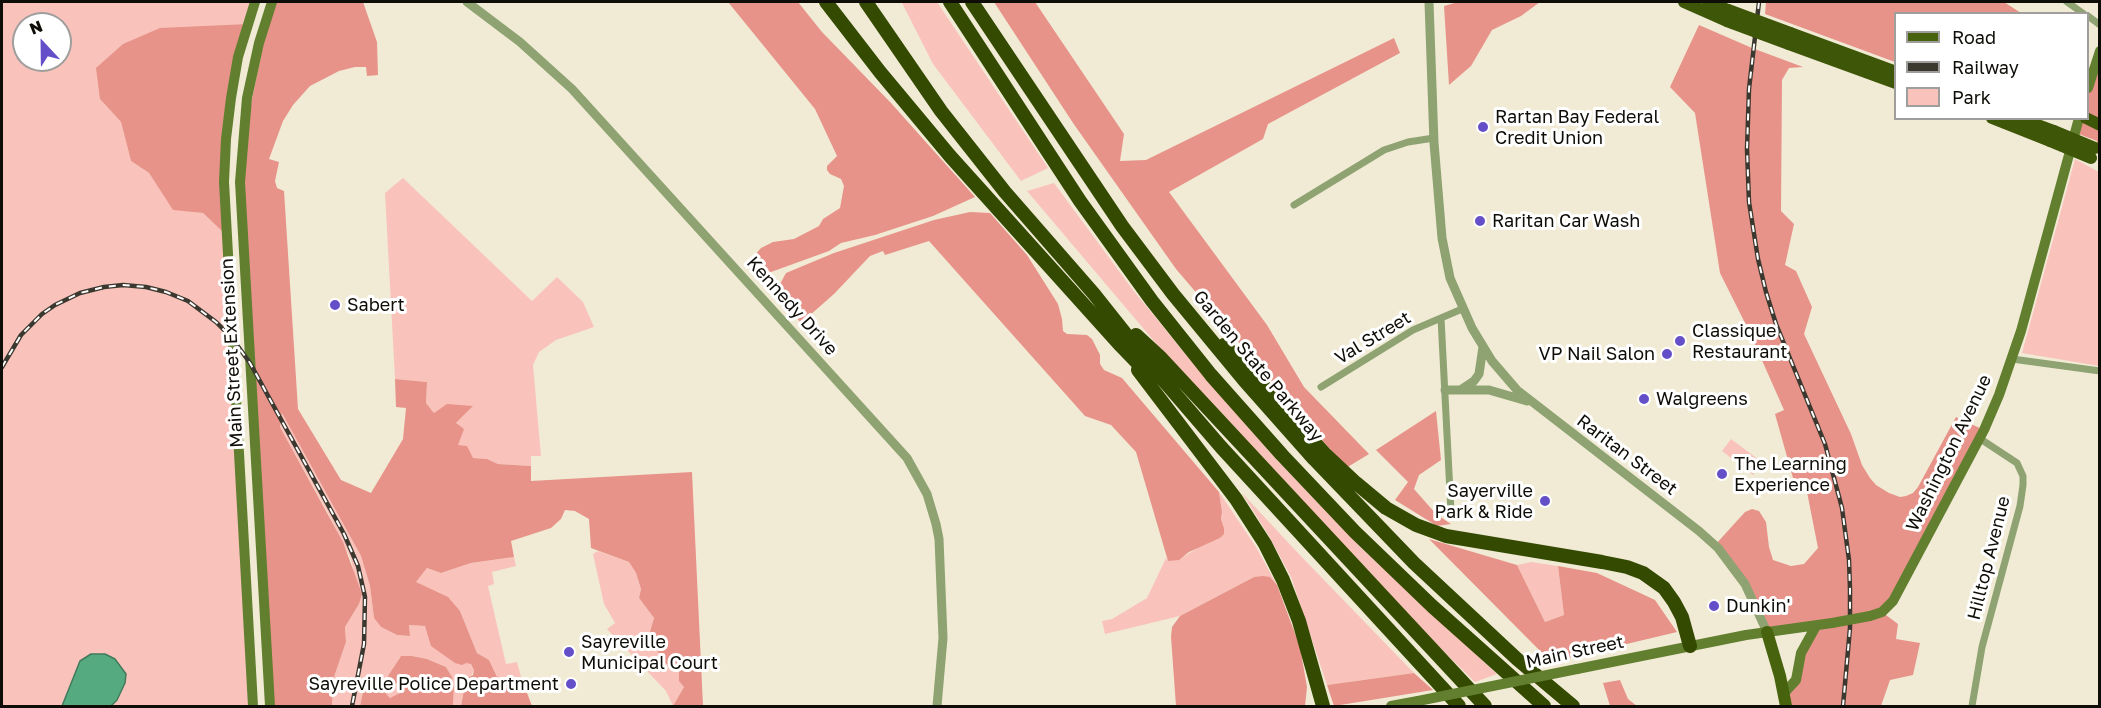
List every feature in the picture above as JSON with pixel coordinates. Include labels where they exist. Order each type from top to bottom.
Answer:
[{"type":"highway","points":[[826,2],[880,72],[965,173],[1121,346],[1221,447]]},
{"type":"highway","points":[[866,2],[919,81],[984,166],[1094,294],[1152,367],[1221,447],[1459,706]]},
{"type":"highway","points":[[950,2],[1080,201],[1170,324],[1235,402],[1282,455],[1396,572],[1544,706]]},
{"type":"highway","name":"Garden State Parkway","points":[[972,2],[1099,194],[1143,256],[1289,431],[1387,536],[1474,620],[1573,706]]},
{"type":"highway","points":[[1684,2],[1728,15],[1789,38],[1894,82]]},
{"type":"highway","points":[[1708,2],[1728,15]]},
{"type":"highway","points":[[1789,38],[1894,71]]},
{"type":"highway","points":[[1999,120],[2052,136]]},
{"type":"highway","points":[[2023,120],[2052,136],[2096,155]]},
{"type":"highway","points":[[1094,294],[1161,358],[1485,706]]},
{"type":"highway","points":[[1189,313],[1241,361],[1291,418],[1340,468],[1386,508],[1416,525],[1446,536],[1610,563],[1643,573],[1664,588],[1674,602],[1682,617],[1690,646]]},
{"type":"highway","points":[[1121,346],[1236,499],[1265,544],[1283,580],[1299,621],[1323,706]]},
{"type":"main road","name":"Main Street Extension","points":[[254,706],[224,182],[226,139],[238,57],[255,2]]},
{"type":"main road","name":"Main Street Extension","points":[[270,706],[240,182],[247,98],[259,43],[272,2]]},
{"type":"main road","points":[[2089,84],[2100,51]]},
{"type":"main road","name":"Washington Avenue","points":[[1767,632],[1870,616],[1882,612],[1893,601],[1998,398],[2012,360],[2078,120]]},
{"type":"main road","points":[[1784,693],[1796,680],[1801,653],[1816,626]]},
{"type":"main road","points":[[1767,632],[1786,706]]},
{"type":"main road","name":"Main Street","points":[[1391,706],[1767,632]]},
{"type":"street","name":"Kennedy Drive","points":[[467,2],[520,42],[572,89],[907,458],[927,494],[939,539],[943,651],[937,706]]},
{"type":"street","name":"Raritan Street","points":[[1429,2],[1434,138],[1441,229],[1446,263],[1462,309],[1483,347],[1517,390],[1724,554],[1745,584],[1767,632]]},
{"type":"street","points":[[2067,2],[2081,12]]},
{"type":"street","points":[[1294,205],[1384,150],[1408,142],[1434,138]]},
{"type":"street","points":[[1451,512],[1441,318],[1462,309]]},
{"type":"street","name":"Val Street","points":[[1321,387],[1413,330],[1441,318]]},
{"type":"street","points":[[1462,389],[1479,374],[1483,347]]},
{"type":"street","points":[[2012,360],[2100,371]]},
{"type":"street","points":[[1445,390],[1489,390],[1533,403]]},
{"type":"street","name":"Hilltop Avenue","points":[[1972,706],[1982,647],[2020,506],[2023,484],[2023,476],[2017,463],[1979,438]]},
{"type":"green space","points":[[2,2],[255,2],[248,24],[100,99],[121,122],[131,161],[149,173],[173,209],[203,213],[226,235],[253,706],[111,706],[117,700],[125,683],[80,661],[62,706],[2,706]]},
{"type":"green space","points":[[903,2],[937,2],[1048,168],[1021,181],[933,64]]},
{"type":"green space","points":[[2075,159],[2099,172],[2099,366],[2022,353]]},
{"type":"green space","points":[[403,178],[532,301],[557,277],[583,302],[594,327],[556,340],[539,352],[533,365],[541,456],[531,456],[531,466],[498,464],[487,459],[473,458],[457,445],[456,423],[472,407],[434,413],[426,403],[427,382],[395,379],[385,193]]},
{"type":"green space","points":[[1054,183],[1133,290],[1274,457],[1361,548],[1497,674],[1475,682],[1439,647],[1181,373],[1027,191]]},
{"type":"green space","points":[[282,412],[361,556],[370,586],[374,618],[381,627],[397,635],[410,636],[409,625],[425,626],[429,634],[471,664],[474,670],[464,690],[461,706],[453,706],[454,687],[452,677],[446,667],[412,656],[400,657],[389,676],[402,687],[400,693],[395,697],[390,698],[381,688],[363,692],[360,706],[332,706],[333,680],[346,642],[345,627],[359,604],[351,559],[280,427]]},
{"type":"green space","points":[[1731,439],[1762,462],[1753,475],[1722,451]]},
{"type":"green space","points":[[1219,492],[1256,547],[1277,585],[1270,577],[1254,577],[1180,616],[1105,634],[1102,621],[1112,619],[1147,598],[1166,558],[1168,561],[1185,556],[1220,538],[1224,528]]},
{"type":"green space","points":[[1242,493],[1414,673],[1327,685],[1291,577]]},
{"type":"green space","points":[[598,551],[629,562],[636,573],[641,589],[639,598],[654,618],[649,635],[662,662],[679,669],[684,687],[673,706],[666,691],[607,629],[615,623],[604,604],[593,554]]},
{"type":"green space","points":[[514,557],[516,566],[492,572],[494,584],[488,586],[506,664],[517,662],[522,680],[499,681],[489,660],[477,653],[460,611],[415,583],[427,568],[441,573],[471,563]]},
{"type":"green space","points":[[1531,562],[1558,566],[1564,615],[1545,622],[1517,565]]},
{"type":"shaded area","points":[[272,2],[363,2],[377,42],[378,75],[367,76],[366,67],[355,67],[339,71],[310,86],[293,105],[283,121],[269,159],[279,162],[275,181],[277,188],[284,191],[298,409],[341,480],[371,493],[403,439],[406,408],[396,407],[395,379],[427,382],[426,403],[434,413],[447,404],[473,406],[456,423],[464,429],[458,445],[467,446],[473,458],[487,459],[498,464],[531,466],[531,481],[692,472],[703,706],[673,706],[684,687],[679,681],[679,669],[662,662],[649,635],[654,618],[639,598],[641,589],[636,573],[629,562],[591,548],[589,519],[575,511],[565,510],[561,519],[551,528],[511,541],[514,557],[471,563],[441,573],[427,568],[416,582],[448,597],[460,611],[477,653],[489,660],[499,681],[522,680],[532,706],[461,706],[466,679],[473,675],[474,670],[471,664],[455,663],[431,646],[425,626],[409,625],[410,636],[397,635],[381,627],[374,618],[370,586],[361,556],[282,413],[280,427],[343,542],[362,594],[359,604],[345,627],[346,642],[333,680],[332,706],[270,706],[241,153]]},
{"type":"shaded area","points":[[728,2],[798,2],[822,32],[891,103],[975,197],[933,216],[875,235],[841,243],[829,251],[760,276],[751,273],[749,268],[752,258],[761,248],[773,242],[794,239],[819,226],[823,219],[840,208],[844,186],[841,179],[827,170],[827,166],[837,156],[815,109]]},
{"type":"shaded area","points":[[994,2],[1035,2],[1124,134],[1120,161],[1146,160],[1394,38],[1400,53],[1268,124],[1263,139],[1169,192],[1267,325],[1304,387],[1369,454],[1346,468],[1176,269],[1073,123]]},
{"type":"shaded area","points":[[1458,2],[1540,2],[1521,16],[1492,30],[1471,66],[1449,85],[1444,6]]},
{"type":"shaded area","points":[[1766,2],[2004,2],[2019,12],[1894,12],[1894,62],[1765,14]]},
{"type":"shaded area","points":[[248,24],[231,98],[226,235],[203,213],[173,210],[149,173],[131,161],[121,122],[100,99],[96,68],[123,44],[160,28]]},
{"type":"shaded area","points":[[1699,25],[1803,67],[1789,68],[1782,80],[1781,211],[1794,224],[1785,265],[1796,271],[1812,307],[1804,334],[1851,434],[1862,465],[1870,478],[1889,493],[1900,497],[1906,496],[1918,487],[1956,417],[1984,430],[1882,612],[1898,624],[1896,639],[1920,643],[1913,675],[1890,680],[1881,706],[1786,706],[1784,693],[1816,626],[1767,632],[1757,608],[1715,545],[1745,512],[1752,509],[1759,511],[1766,522],[1773,560],[1791,566],[1804,564],[1818,548],[1807,492],[1793,478],[1775,414],[1784,410],[1720,273],[1695,113],[1670,87]]},
{"type":"shaded area","points":[[2099,59],[2099,151],[2095,148],[2097,141],[2076,133],[2079,120],[2089,120],[2089,85]]},
{"type":"shaded area","points":[[970,212],[990,213],[1027,255],[1058,304],[1063,331],[1067,334],[1087,335],[1092,339],[1104,370],[1122,378],[1219,492],[1224,528],[1224,534],[1220,538],[1189,552],[1179,560],[1168,561],[1136,452],[1111,425],[1085,416],[929,241],[885,255],[883,251],[870,256],[834,294],[801,323],[780,298],[780,284],[786,273],[834,253],[934,220]]},
{"type":"shaded area","points":[[1436,411],[1441,460],[1419,475],[1414,489],[1436,514],[1451,524],[1437,526],[1395,500],[1408,482],[1376,450]]},
{"type":"shaded area","points":[[1429,539],[1517,565],[1545,622],[1564,615],[1558,566],[1597,573],[1655,600],[1677,632],[1551,662]]},
{"type":"shaded area","points":[[1254,577],[1270,577],[1277,585],[1300,647],[1307,687],[1305,706],[1176,706],[1172,627],[1180,616]]},
{"type":"shaded area","points":[[91,654],[105,654],[115,659],[126,674],[125,683],[117,700],[111,706],[62,706],[80,661]]},
{"type":"shaded area","points":[[401,656],[427,659],[446,667],[452,677],[454,687],[453,706],[360,706],[363,692],[370,689],[381,688],[390,698],[400,693],[402,687],[399,683],[393,684],[388,676]]},
{"type":"shaded area","points":[[1414,673],[1433,690],[1334,706],[1327,685]]},
{"type":"shaded area","points":[[1620,680],[1628,699],[1637,706],[1610,706],[1603,683]]},
{"type":"railway","points":[[1759,2],[1749,89],[1747,149],[1749,202],[1766,292],[1776,324],[1825,444],[1842,508],[1849,560],[1850,589],[1850,628],[1843,706]]},
{"type":"railway","points":[[2,367],[21,335],[42,314],[80,293],[104,287],[123,285],[166,292],[188,301],[216,322],[232,338],[250,363],[344,534],[358,566],[365,597],[364,644],[352,706]]},
{"type":"place","name":"Rartan Bay Federal Credit Union","points":[[1483,127]]},
{"type":"place","name":"Raritan Car Wash","points":[[1480,221]]},
{"type":"place","name":"Sabert","points":[[335,305]]},
{"type":"place","name":"Classique Restaurant","points":[[1680,341]]},
{"type":"place","name":"VP Nail Salon","points":[[1667,354]]},
{"type":"place","name":"Walgreens","points":[[1644,399]]},
{"type":"place","name":"The Learning Experience","points":[[1722,474]]},
{"type":"place","name":"Sayerville Park & Ride","points":[[1545,501]]},
{"type":"place","name":"Dunkin'","points":[[1714,606]]},
{"type":"place","name":"Sayreville Municipal Court","points":[[569,652]]},
{"type":"place","name":"Sayreville Police Department","points":[[571,684]]}]
